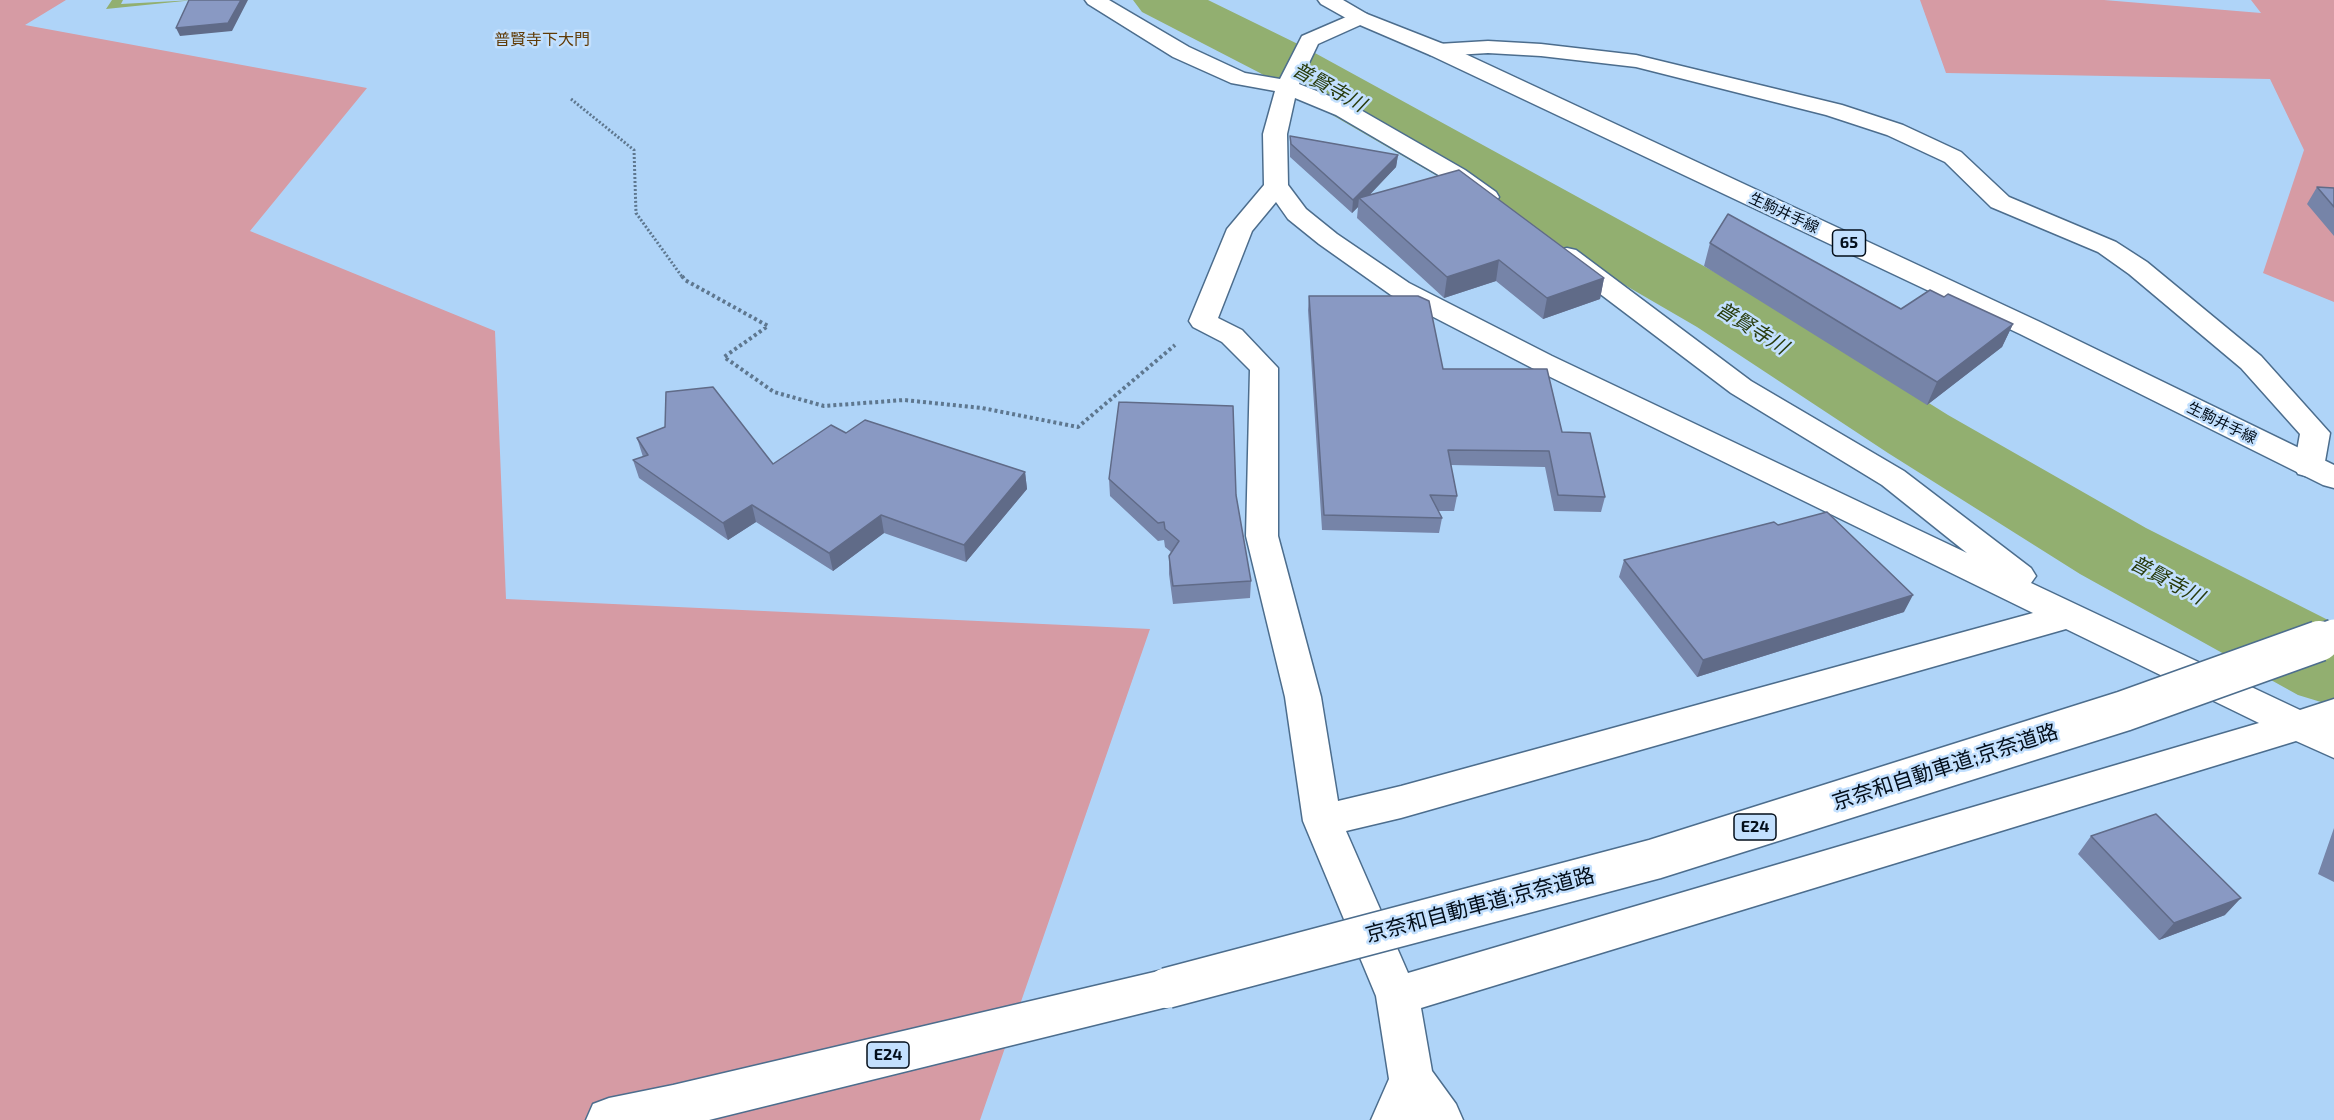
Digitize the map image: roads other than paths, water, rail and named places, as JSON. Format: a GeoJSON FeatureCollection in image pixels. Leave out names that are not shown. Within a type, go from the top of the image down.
{"type":"FeatureCollection","features":[{"type":"Feature","properties":{"kind":"main road"},"geometry":{"type":"LineString","coordinates":[[1095,0],[1180,52],[1239,78],[1287,87],[1344,110],[1456,174],[1504,210]]}},
{"type":"Feature","properties":{"kind":"main road","name":"生駒井手線"},"geometry":{"type":"LineString","coordinates":[[1328,0],[1360,18],[1438,50],[2030,328],[2334,478]]}},
{"type":"Feature","properties":{"kind":"main road"},"geometry":{"type":"LineString","coordinates":[[1360,18],[1309,40],[1287,87],[1275,134],[1276,186],[1297,213],[1328,239],[1400,290],[1542,362],[2071,615],[2316,719],[2334,743]]}},
{"type":"Feature","properties":{"kind":"main road"},"geometry":{"type":"LineString","coordinates":[[1438,50],[1488,47],[1541,50],[1636,61],[1834,110],[1894,130],[1953,157],[2000,202],[2107,247],[2138,268],[2251,362],[2315,433],[2309,466]]}},
{"type":"Feature","properties":{"kind":"main road"},"geometry":{"type":"LineString","coordinates":[[1276,186],[1240,230],[1203,321],[1232,336],[1264,368],[1262,536],[1303,697],[1322,821],[1397,996],[1411,1079],[1440,1120]]}},
{"type":"Feature","properties":{"kind":"main road"},"geometry":{"type":"LineString","coordinates":[[1551,245],[1741,387],[1893,478],[2071,615]]}},
{"type":"Feature","properties":{"kind":"main road"},"geometry":{"type":"LineString","coordinates":[[1322,821],[1401,802],[2071,615]]}},
{"type":"Feature","properties":{"kind":"main road","name":"京奈和自動車道;京奈道路"},"geometry":{"type":"LineString","coordinates":[[609,1120],[673,1107],[1167,988],[1655,859],[2124,711],[2334,635]]}},
{"type":"Feature","properties":{"kind":"main road"},"geometry":{"type":"LineString","coordinates":[[1397,996],[2316,719]]}},
{"type":"Feature","properties":{"kind":"main road"},"geometry":{"type":"LineString","coordinates":[[1394,1120],[1411,1079]]}},
{"type":"Feature","properties":{"kind":"waterway","name":"普賢寺川"},"geometry":{"type":"LineString","coordinates":[[1162,0],[1282,60],[1725,310],[1918,434],[2113,551],[2334,668]]}},
{"type":"Feature","properties":{"kind":"district","name":"普賢寺下大門"},"geometry":{"type":"Point","coordinates":[542,40]}}]}
